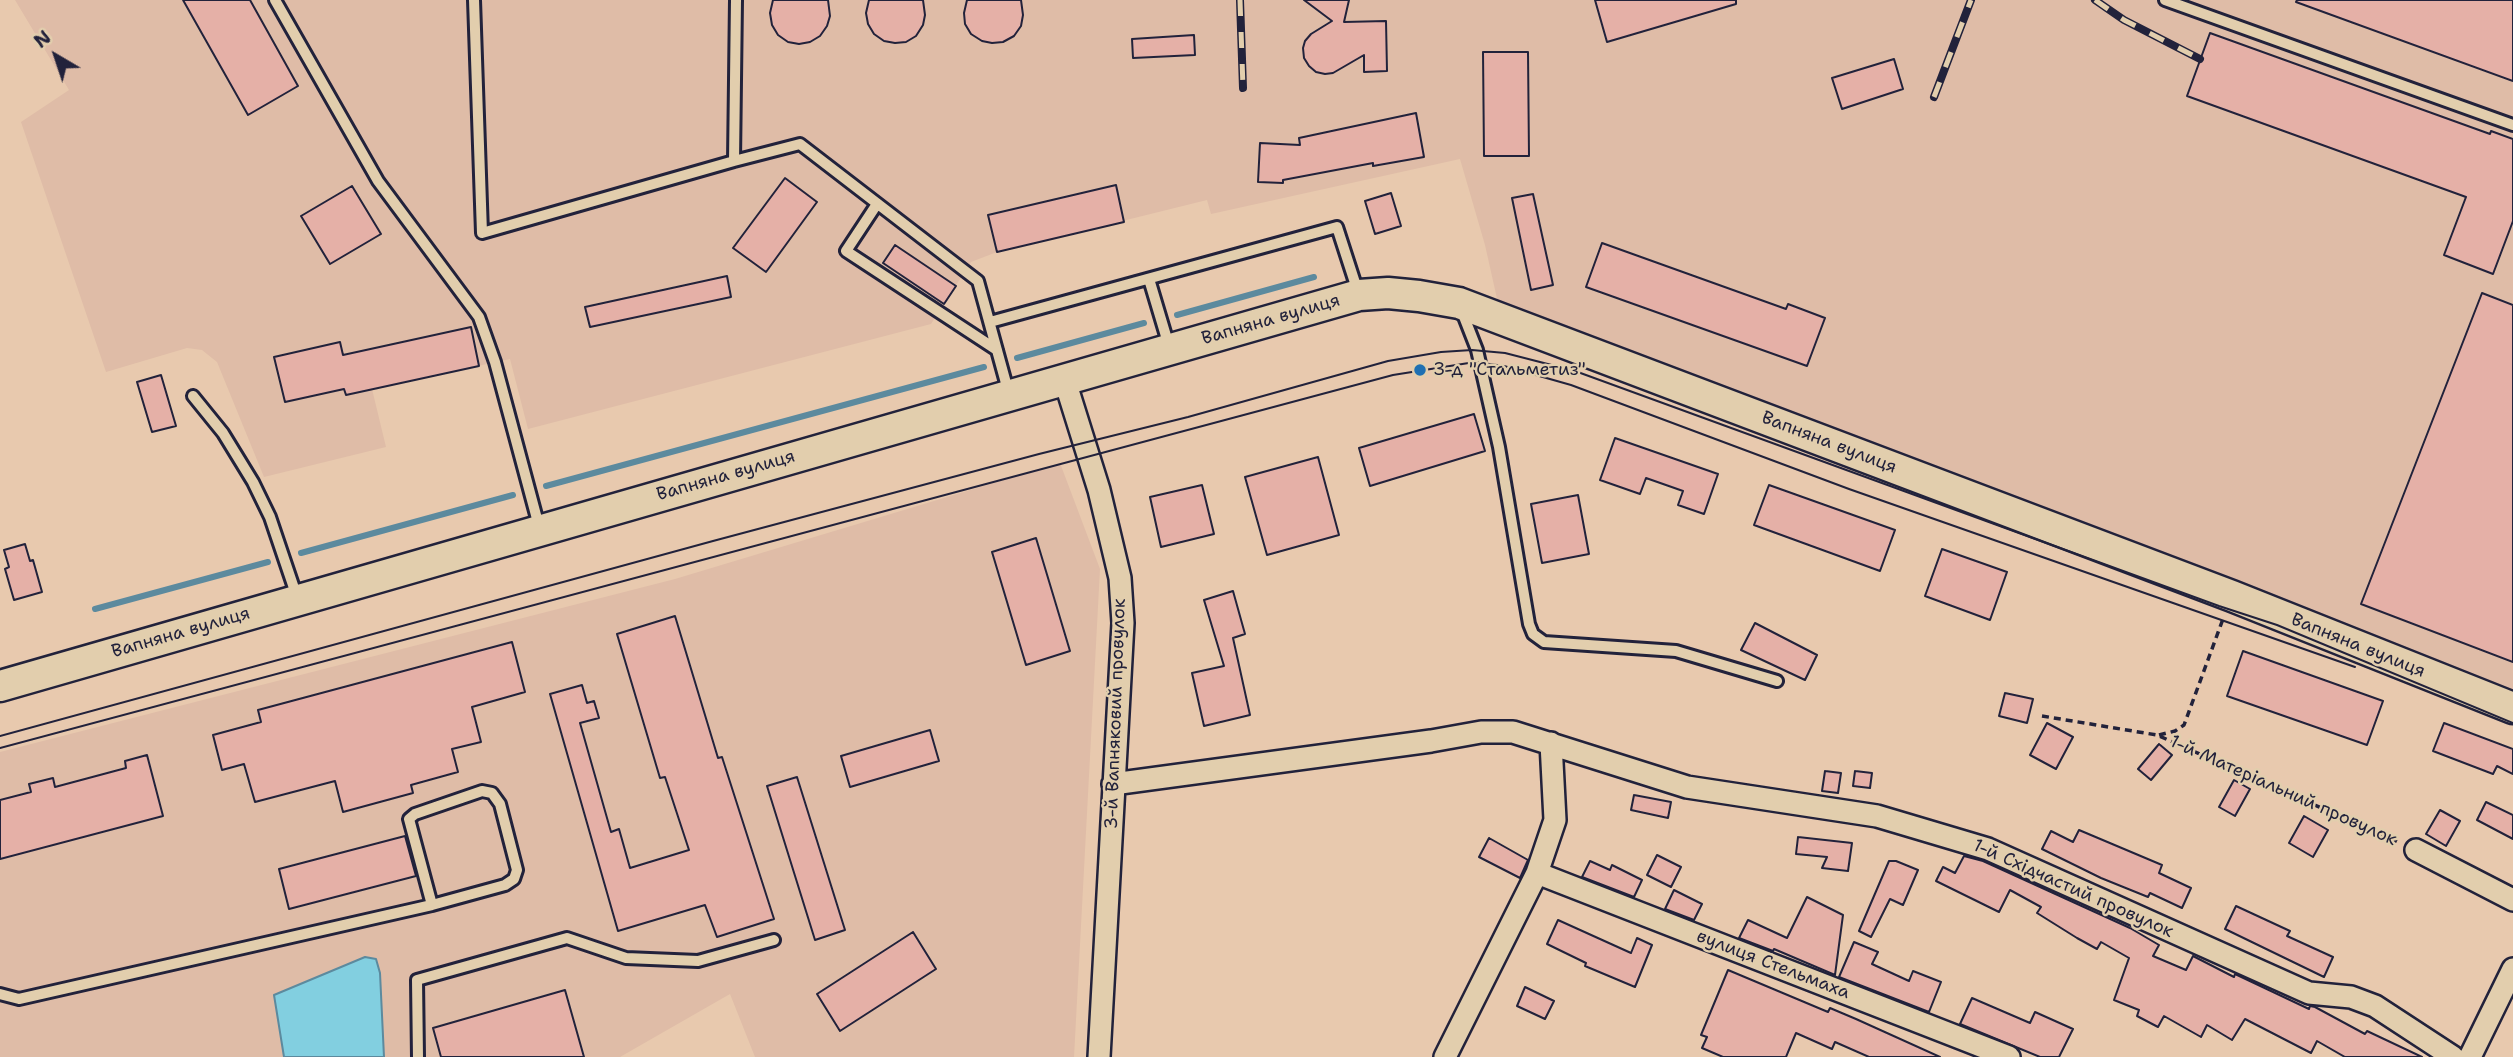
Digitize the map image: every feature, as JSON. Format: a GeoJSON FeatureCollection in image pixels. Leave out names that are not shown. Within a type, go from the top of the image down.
{"type":"FeatureCollection","features":[{"type":"Feature","properties":{"kind":"street","name":"Вапняна вулиця"},"geometry":{"type":"LineString","coordinates":[[0,685],[1064,378],[1359,295],[1388,293],[1459,303],[2232,596],[2513,708]]}},
{"type":"Feature","properties":{"kind":"street","name":"3-й Вапняковий провулок"},"geometry":{"type":"LineString","coordinates":[[1064,378],[1099,490],[1120,578],[1123,623],[1099,1057]]}},
{"type":"Feature","properties":{"kind":"street","name":"1-й Східчастий провулок"},"geometry":{"type":"LineString","coordinates":[[1113,784],[1481,732],[1513,732],[1688,787],[1877,816],[1988,849],[2309,993],[2351,997],[2375,1006],[2453,1057]]}},
{"type":"Feature","properties":{"kind":"street"},"geometry":{"type":"LineString","coordinates":[[1445,1057],[1537,873],[1555,820],[1551,743]]}},
{"type":"Feature","properties":{"kind":"street","name":"1-й Матеріальний провулок"},"geometry":{"type":"LineString","coordinates":[[2416,850],[2513,900]]}},
{"type":"Feature","properties":{"kind":"street","name":"вулиця Стельмаха"},"geometry":{"type":"LineString","coordinates":[[1537,873],[2009,1057]]}},
{"type":"Feature","properties":{"kind":"street"},"geometry":{"type":"LineString","coordinates":[[2470,1057],[2513,969]]}},
{"type":"Feature","properties":{"kind":"lane"},"geometry":{"type":"LineString","coordinates":[[275,0],[378,181],[479,317],[495,362],[540,530]]}},
{"type":"Feature","properties":{"kind":"lane"},"geometry":{"type":"LineString","coordinates":[[474,0],[482,233],[800,144],[978,281],[1009,394]]}},
{"type":"Feature","properties":{"kind":"lane"},"geometry":{"type":"LineString","coordinates":[[734,161],[736,0]]}},
{"type":"Feature","properties":{"kind":"lane"},"geometry":{"type":"LineString","coordinates":[[2165,0],[2513,125]]}},
{"type":"Feature","properties":{"kind":"lane"},"geometry":{"type":"LineString","coordinates":[[877,204],[846,251],[997,350]]}},
{"type":"Feature","properties":{"kind":"lane"},"geometry":{"type":"LineString","coordinates":[[990,322],[1337,227],[1359,295]]}},
{"type":"Feature","properties":{"kind":"lane"},"geometry":{"type":"LineString","coordinates":[[1149,279],[1170,349]]}},
{"type":"Feature","properties":{"kind":"lane"},"geometry":{"type":"LineString","coordinates":[[1459,303],[1477,350],[1483,375],[1533,634],[1544,642],[1676,651],[1777,681]]}},
{"type":"Feature","properties":{"kind":"lane"},"geometry":{"type":"LineString","coordinates":[[192,397],[223,433],[253,482],[270,517],[298,599]]}},
{"type":"Feature","properties":{"kind":"lane"},"geometry":{"type":"LineString","coordinates":[[0,994],[19,999],[432,905],[505,885],[514,878],[517,870],[500,804],[492,793],[482,791],[415,814],[409,819],[432,905]]}},
{"type":"Feature","properties":{"kind":"lane"},"geometry":{"type":"LineString","coordinates":[[418,1057],[416,980],[567,939],[626,958],[698,961],[774,940]]}},
{"type":"Feature","properties":{"kind":"path"},"geometry":{"type":"LineString","coordinates":[[2157,735],[2175,731],[2184,725],[2232,596]]}},
{"type":"Feature","properties":{"kind":"path","name":"1-й Матеріальний провулок"},"geometry":{"type":"LineString","coordinates":[[2042,716],[2157,735],[2416,850]]}},
{"type":"Feature","properties":{"kind":"shaded area"},"geometry":{"type":"Polygon","coordinates":[[[15,0],[2513,0],[2513,692],[1498,303],[1485,245],[1460,159],[1211,214],[1207,200],[997,252],[971,262],[931,324],[528,429],[510,359],[372,389],[386,447],[264,477],[217,362],[202,350],[187,348],[106,372],[21,122],[69,90],[15,0]]]}},
{"type":"Feature","properties":{"kind":"shaded area"},"geometry":{"type":"Polygon","coordinates":[[[1060,463],[1100,569],[1074,1057],[755,1057],[730,994],[620,1057],[0,1057],[0,752],[675,579],[1060,463]]]}},
{"type":"Feature","properties":{"kind":"water"},"geometry":{"type":"Polygon","coordinates":[[[365,957],[376,959],[380,973],[384,1057],[284,1057],[274,995],[365,957]]]}},
{"type":"Feature","properties":{"kind":"building"},"geometry":{"type":"Polygon","coordinates":[[[183,0],[250,0],[298,86],[248,115],[183,0]]]}},
{"type":"Feature","properties":{"kind":"building"},"geometry":{"type":"Polygon","coordinates":[[[773,0],[828,0],[830,16],[827,26],[820,36],[810,42],[788,42],[778,35],[772,25],[770,13],[773,0]]]}},
{"type":"Feature","properties":{"kind":"building"},"geometry":{"type":"Polygon","coordinates":[[[869,0],[923,0],[923,25],[916,36],[906,42],[884,41],[874,34],[868,24],[866,13],[869,0]]]}},
{"type":"Feature","properties":{"kind":"building"},"geometry":{"type":"Polygon","coordinates":[[[967,0],[1021,0],[1021,26],[1014,36],[1003,42],[982,41],[971,34],[965,24],[967,0]]]}},
{"type":"Feature","properties":{"kind":"building"},"geometry":{"type":"Polygon","coordinates":[[[1304,0],[1349,0],[1344,22],[1386,21],[1387,71],[1364,72],[1364,55],[1333,73],[1316,72],[1304,58],[1305,41],[1332,21],[1304,0]]]}},
{"type":"Feature","properties":{"kind":"building"},"geometry":{"type":"Polygon","coordinates":[[[1595,0],[1736,0],[1736,4],[1607,42],[1595,0]]]}},
{"type":"Feature","properties":{"kind":"building"},"geometry":{"type":"Polygon","coordinates":[[[2513,0],[2513,81],[2296,2],[2513,0]]]}},
{"type":"Feature","properties":{"kind":"building"},"geometry":{"type":"Polygon","coordinates":[[[2210,33],[2490,134],[2491,131],[2513,139],[2513,221],[2493,274],[2444,255],[2466,197],[2187,96],[2210,33]]]}},
{"type":"Feature","properties":{"kind":"building"},"geometry":{"type":"Polygon","coordinates":[[[1194,35],[1195,55],[1133,58],[1132,39],[1194,35]]]}},
{"type":"Feature","properties":{"kind":"building"},"geometry":{"type":"Polygon","coordinates":[[[1483,52],[1528,52],[1529,156],[1484,156],[1483,52]]]}},
{"type":"Feature","properties":{"kind":"building"},"geometry":{"type":"Polygon","coordinates":[[[1894,59],[1903,89],[1842,109],[1832,78],[1894,59]]]}},
{"type":"Feature","properties":{"kind":"building"},"geometry":{"type":"Polygon","coordinates":[[[1416,113],[1424,157],[1373,166],[1373,163],[1283,180],[1283,183],[1258,182],[1260,143],[1300,145],[1299,138],[1416,113]]]}},
{"type":"Feature","properties":{"kind":"building"},"geometry":{"type":"Polygon","coordinates":[[[785,178],[817,202],[766,272],[733,248],[785,178]]]}},
{"type":"Feature","properties":{"kind":"building"},"geometry":{"type":"Polygon","coordinates":[[[1116,185],[1124,222],[997,252],[988,215],[1116,185]]]}},
{"type":"Feature","properties":{"kind":"building"},"geometry":{"type":"Polygon","coordinates":[[[352,186],[381,234],[330,264],[301,216],[352,186]]]}},
{"type":"Feature","properties":{"kind":"building"},"geometry":{"type":"Polygon","coordinates":[[[1391,193],[1401,226],[1375,234],[1365,201],[1391,193]]]}},
{"type":"Feature","properties":{"kind":"building"},"geometry":{"type":"Polygon","coordinates":[[[1533,194],[1553,285],[1531,290],[1512,198],[1533,194]]]}},
{"type":"Feature","properties":{"kind":"building"},"geometry":{"type":"Polygon","coordinates":[[[1602,243],[1786,309],[1788,304],[1825,318],[1807,366],[1586,287],[1602,243]]]}},
{"type":"Feature","properties":{"kind":"building"},"geometry":{"type":"Polygon","coordinates":[[[895,245],[956,286],[944,304],[883,263],[895,245]]]}},
{"type":"Feature","properties":{"kind":"building"},"geometry":{"type":"Polygon","coordinates":[[[727,276],[731,297],[590,327],[585,307],[727,276]]]}},
{"type":"Feature","properties":{"kind":"building"},"geometry":{"type":"Polygon","coordinates":[[[2482,293],[2513,305],[2513,662],[2361,604],[2482,293]]]}},
{"type":"Feature","properties":{"kind":"building"},"geometry":{"type":"Polygon","coordinates":[[[471,327],[479,366],[346,395],[344,389],[285,402],[274,357],[340,342],[343,355],[471,327]]]}},
{"type":"Feature","properties":{"kind":"building"},"geometry":{"type":"Polygon","coordinates":[[[161,375],[176,426],[152,432],[137,382],[161,375]]]}},
{"type":"Feature","properties":{"kind":"building"},"geometry":{"type":"Polygon","coordinates":[[[1474,414],[1485,451],[1370,486],[1359,448],[1474,414]]]}},
{"type":"Feature","properties":{"kind":"building"},"geometry":{"type":"Polygon","coordinates":[[[1615,438],[1718,474],[1704,514],[1678,505],[1683,491],[1646,478],[1640,494],[1600,480],[1615,438]]]}},
{"type":"Feature","properties":{"kind":"building"},"geometry":{"type":"Polygon","coordinates":[[[1318,457],[1339,535],[1267,555],[1245,477],[1318,457]]]}},
{"type":"Feature","properties":{"kind":"building"},"geometry":{"type":"Polygon","coordinates":[[[1202,485],[1214,534],[1161,547],[1150,497],[1202,485]]]}},
{"type":"Feature","properties":{"kind":"building"},"geometry":{"type":"Polygon","coordinates":[[[1769,485],[1895,530],[1880,571],[1754,525],[1769,485]]]}},
{"type":"Feature","properties":{"kind":"building"},"geometry":{"type":"Polygon","coordinates":[[[1578,495],[1589,554],[1542,563],[1531,504],[1578,495]]]}},
{"type":"Feature","properties":{"kind":"building"},"geometry":{"type":"Polygon","coordinates":[[[1036,538],[1070,651],[1026,665],[992,552],[1036,538]]]}},
{"type":"Feature","properties":{"kind":"building"},"geometry":{"type":"Polygon","coordinates":[[[25,544],[30,561],[33,560],[42,592],[14,600],[5,569],[9,567],[4,550],[25,544]]]}},
{"type":"Feature","properties":{"kind":"building"},"geometry":{"type":"Polygon","coordinates":[[[1942,549],[2007,572],[1990,620],[1925,596],[1942,549]]]}},
{"type":"Feature","properties":{"kind":"building"},"geometry":{"type":"Polygon","coordinates":[[[1233,591],[1245,634],[1233,638],[1250,715],[1204,726],[1192,673],[1224,666],[1204,600],[1233,591]]]}},
{"type":"Feature","properties":{"kind":"building"},"geometry":{"type":"Polygon","coordinates":[[[675,616],[718,758],[722,757],[774,919],[717,937],[705,905],[618,931],[550,694],[582,685],[587,703],[594,701],[599,718],[580,723],[611,832],[619,829],[630,868],[689,850],[665,777],[660,778],[617,634],[675,616]]]}},
{"type":"Feature","properties":{"kind":"building"},"geometry":{"type":"Polygon","coordinates":[[[1755,623],[1817,655],[1805,680],[1741,650],[1755,623]]]}},
{"type":"Feature","properties":{"kind":"building"},"geometry":{"type":"Polygon","coordinates":[[[512,642],[525,692],[472,707],[481,742],[452,749],[458,772],[411,785],[413,793],[343,812],[335,781],[255,802],[244,764],[222,770],[213,735],[261,722],[258,710],[512,642]]]}},
{"type":"Feature","properties":{"kind":"building"},"geometry":{"type":"Polygon","coordinates":[[[2243,651],[2383,701],[2367,745],[2227,696],[2243,651]]]}},
{"type":"Feature","properties":{"kind":"building"},"geometry":{"type":"Polygon","coordinates":[[[2005,693],[2033,699],[2027,723],[1999,716],[2005,693]]]}},
{"type":"Feature","properties":{"kind":"building"},"geometry":{"type":"Polygon","coordinates":[[[2047,723],[2073,737],[2056,769],[2030,755],[2047,723]]]}},
{"type":"Feature","properties":{"kind":"building"},"geometry":{"type":"Polygon","coordinates":[[[2444,723],[2513,749],[2513,774],[2497,766],[2493,774],[2433,751],[2444,723]]]}},
{"type":"Feature","properties":{"kind":"building"},"geometry":{"type":"Polygon","coordinates":[[[930,730],[939,761],[850,787],[841,756],[930,730]]]}},
{"type":"Feature","properties":{"kind":"building"},"geometry":{"type":"Polygon","coordinates":[[[2159,744],[2172,755],[2151,780],[2138,769],[2159,744]]]}},
{"type":"Feature","properties":{"kind":"building"},"geometry":{"type":"Polygon","coordinates":[[[147,755],[163,816],[0,859],[0,800],[31,792],[29,784],[53,778],[55,787],[126,768],[125,761],[147,755]]]}},
{"type":"Feature","properties":{"kind":"building"},"geometry":{"type":"Polygon","coordinates":[[[1825,771],[1841,773],[1838,793],[1822,791],[1825,771]]]}},
{"type":"Feature","properties":{"kind":"building"},"geometry":{"type":"Polygon","coordinates":[[[1855,771],[1872,773],[1870,788],[1853,786],[1855,771]]]}},
{"type":"Feature","properties":{"kind":"building"},"geometry":{"type":"Polygon","coordinates":[[[797,777],[845,930],[815,940],[767,786],[797,777]]]}},
{"type":"Feature","properties":{"kind":"building"},"geometry":{"type":"Polygon","coordinates":[[[2234,780],[2250,789],[2235,816],[2219,807],[2234,780]]]}},
{"type":"Feature","properties":{"kind":"building"},"geometry":{"type":"Polygon","coordinates":[[[1634,795],[1671,802],[1668,818],[1631,810],[1634,795]]]}},
{"type":"Feature","properties":{"kind":"building"},"geometry":{"type":"Polygon","coordinates":[[[2486,802],[2513,815],[2513,839],[2477,820],[2486,802]]]}},
{"type":"Feature","properties":{"kind":"building"},"geometry":{"type":"Polygon","coordinates":[[[2440,810],[2460,821],[2446,846],[2426,834],[2440,810]]]}},
{"type":"Feature","properties":{"kind":"building"},"geometry":{"type":"Polygon","coordinates":[[[2304,816],[2328,830],[2313,857],[2289,843],[2304,816]]]}},
{"type":"Feature","properties":{"kind":"building"},"geometry":{"type":"Polygon","coordinates":[[[2079,830],[2162,865],[2159,873],[2191,888],[2182,908],[2150,893],[2148,897],[2101,878],[2042,849],[2051,831],[2073,842],[2079,830]]]}},
{"type":"Feature","properties":{"kind":"building"},"geometry":{"type":"Polygon","coordinates":[[[405,836],[416,876],[289,909],[279,869],[405,836]]]}},
{"type":"Feature","properties":{"kind":"building"},"geometry":{"type":"Polygon","coordinates":[[[1798,837],[1852,843],[1848,871],[1822,868],[1827,857],[1796,854],[1798,837]]]}},
{"type":"Feature","properties":{"kind":"building"},"geometry":{"type":"Polygon","coordinates":[[[1489,838],[1528,860],[1520,878],[1479,857],[1489,838]]]}},
{"type":"Feature","properties":{"kind":"building"},"geometry":{"type":"Polygon","coordinates":[[[1657,855],[1681,867],[1671,887],[1647,875],[1657,855]]]}},
{"type":"Feature","properties":{"kind":"building"},"geometry":{"type":"Polygon","coordinates":[[[1964,856],[1983,861],[2130,928],[2159,945],[2153,956],[2186,970],[2193,956],[2234,977],[2235,974],[2309,1009],[2310,1006],[2315,1007],[2365,1034],[2367,1031],[2422,1057],[2345,1057],[2317,1041],[2311,1053],[2245,1019],[2232,1040],[2207,1025],[2201,1037],[2164,1016],[2158,1027],[2137,1016],[2139,1010],[2114,1000],[2129,958],[2101,942],[2097,949],[2077,938],[2037,913],[2041,907],[2010,890],[1999,912],[1936,881],[1943,867],[1955,873],[1964,856]]]}},
{"type":"Feature","properties":{"kind":"building"},"geometry":{"type":"Polygon","coordinates":[[[1590,861],[1610,870],[1612,865],[1642,880],[1634,897],[1582,877],[1590,861]]]}},
{"type":"Feature","properties":{"kind":"building"},"geometry":{"type":"Polygon","coordinates":[[[1889,861],[1918,870],[1903,905],[1890,899],[1871,937],[1859,931],[1889,861]]]}},
{"type":"Feature","properties":{"kind":"building"},"geometry":{"type":"Polygon","coordinates":[[[1674,890],[1702,904],[1694,920],[1665,909],[1674,890]]]}},
{"type":"Feature","properties":{"kind":"building"},"geometry":{"type":"Polygon","coordinates":[[[1807,897],[1843,915],[1835,975],[1774,949],[1773,951],[1739,938],[1748,920],[1787,938],[1807,897]]]}},
{"type":"Feature","properties":{"kind":"building"},"geometry":{"type":"Polygon","coordinates":[[[2236,906],[2290,931],[2287,936],[2333,957],[2324,977],[2225,929],[2236,906]]]}},
{"type":"Feature","properties":{"kind":"building"},"geometry":{"type":"Polygon","coordinates":[[[1558,920],[1631,953],[1637,938],[1652,945],[1635,987],[1585,966],[1586,963],[1547,944],[1558,920]]]}},
{"type":"Feature","properties":{"kind":"building"},"geometry":{"type":"Polygon","coordinates":[[[913,932],[936,969],[840,1031],[817,994],[913,932]]]}},
{"type":"Feature","properties":{"kind":"building"},"geometry":{"type":"Polygon","coordinates":[[[1854,942],[1878,952],[1872,964],[1909,981],[1913,971],[1941,982],[1929,1012],[1839,977],[1854,942]]]}},
{"type":"Feature","properties":{"kind":"building"},"geometry":{"type":"Polygon","coordinates":[[[1728,970],[1828,1012],[1830,1008],[1940,1057],[1869,1057],[1835,1042],[1832,1049],[1796,1033],[1786,1057],[1723,1057],[1702,1048],[1707,1037],[1701,1035],[1728,970]]]}},
{"type":"Feature","properties":{"kind":"building"},"geometry":{"type":"Polygon","coordinates":[[[1525,987],[1554,1001],[1545,1019],[1517,1006],[1525,987]]]}},
{"type":"Feature","properties":{"kind":"building"},"geometry":{"type":"Polygon","coordinates":[[[565,990],[584,1057],[441,1057],[433,1028],[565,990]]]}},
{"type":"Feature","properties":{"kind":"building"},"geometry":{"type":"Polygon","coordinates":[[[1972,998],[2030,1023],[2035,1012],[2073,1029],[2059,1057],[2040,1057],[1960,1024],[1972,998]]]}},
{"type":"Feature","properties":{"kind":"waterway"},"geometry":{"type":"LineString","coordinates":[[1177,315],[1314,277]]}},
{"type":"Feature","properties":{"kind":"waterway"},"geometry":{"type":"LineString","coordinates":[[1017,358],[1144,323]]}},
{"type":"Feature","properties":{"kind":"waterway"},"geometry":{"type":"LineString","coordinates":[[546,486],[984,367]]}},
{"type":"Feature","properties":{"kind":"waterway"},"geometry":{"type":"LineString","coordinates":[[301,553],[513,495]]}},
{"type":"Feature","properties":{"kind":"waterway"},"geometry":{"type":"LineString","coordinates":[[95,609],[268,562]]}},
{"type":"Feature","properties":{"kind":"tram line"},"geometry":{"type":"LineString","coordinates":[[0,736],[713,541],[1188,417],[1388,361],[1472,350],[1505,353],[1575,371],[2277,625],[2513,723]]}},
{"type":"Feature","properties":{"kind":"tram line"},"geometry":{"type":"LineString","coordinates":[[0,748],[1393,375],[1475,362],[1504,366],[1571,385],[1849,489],[2355,667]]}},
{"type":"Feature","properties":{"kind":"railway"},"geometry":{"type":"LineString","coordinates":[[1240,0],[1243,88]]}},
{"type":"Feature","properties":{"kind":"railway"},"geometry":{"type":"LineString","coordinates":[[1934,97],[1971,0]]}},
{"type":"Feature","properties":{"kind":"railway"},"geometry":{"type":"LineString","coordinates":[[2095,0],[2124,20],[2200,59]]}},
{"type":"Feature","properties":{"kind":"place","name":"З-д \"Стальметиз\""},"geometry":{"type":"Point","coordinates":[1420,370]}}]}
